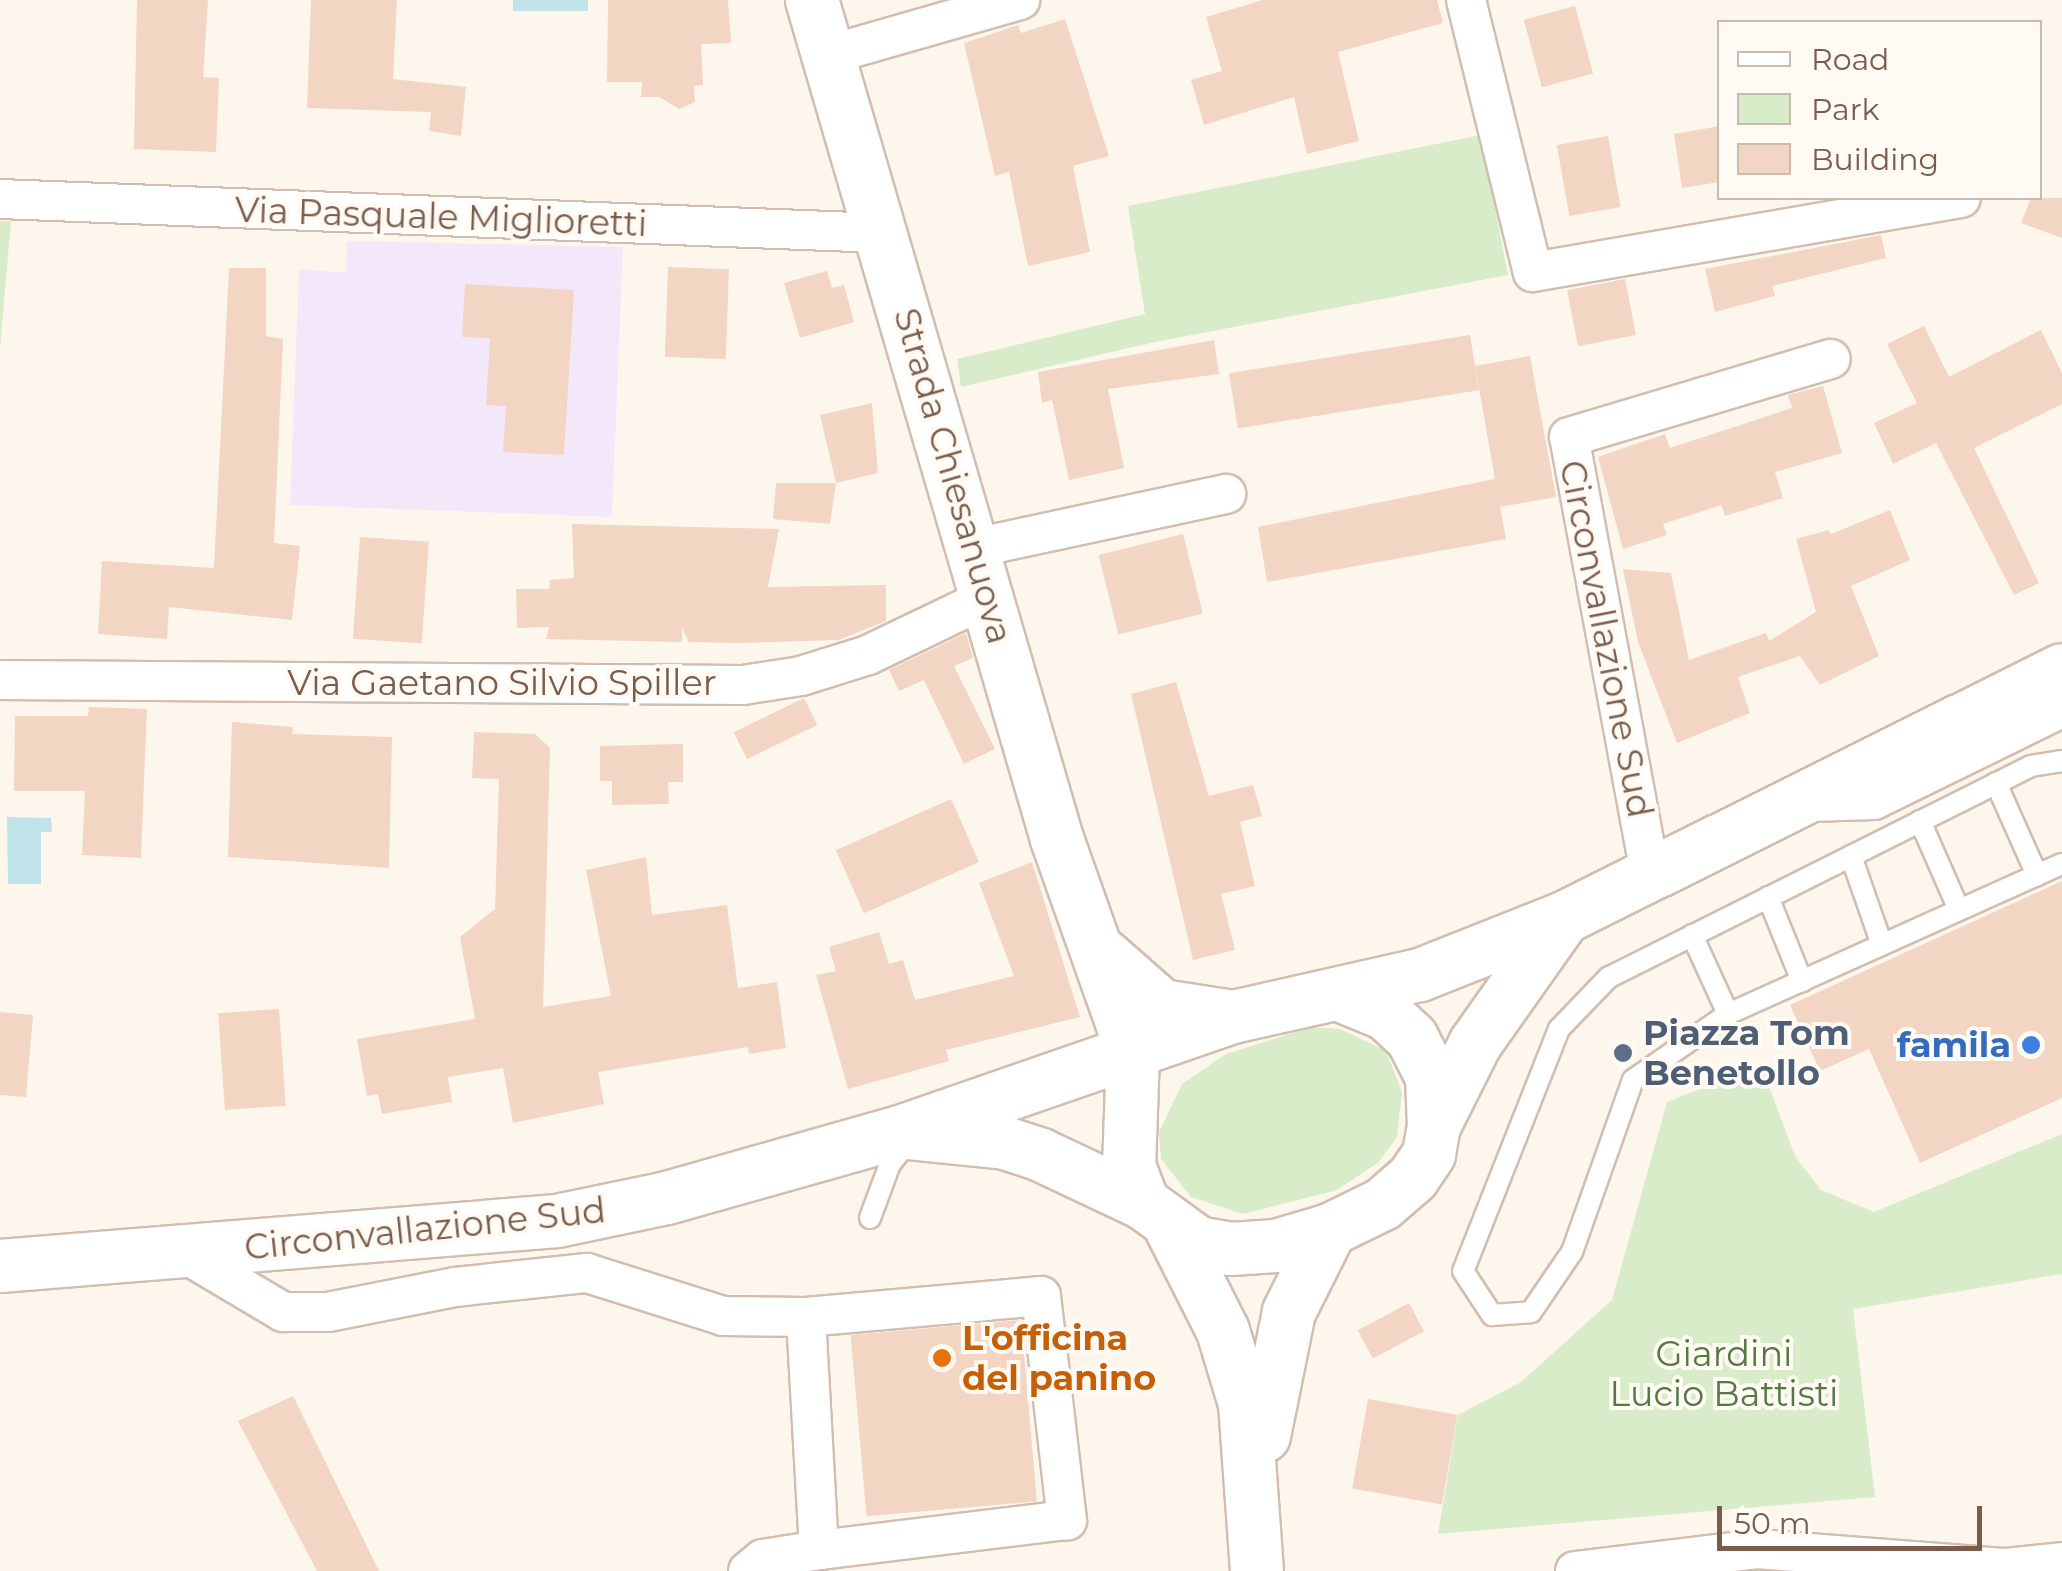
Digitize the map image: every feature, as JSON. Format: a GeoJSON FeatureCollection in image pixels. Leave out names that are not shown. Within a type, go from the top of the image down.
{"type":"FeatureCollection","features":[{"type":"Feature","properties":{"kind":"main road","name":"Strada Chiesanuova"},"geometry":{"type":"LineString","coordinates":[[812,0],[1074,894],[1100,950]]}},
{"type":"Feature","properties":{"kind":"main road","name":"Circonvallazione Sud"},"geometry":{"type":"LineString","coordinates":[[1100,950],[1162,1006],[1233,1017],[1312,995],[1345,996],[1420,975],[1564,918],[2062,670]]}},
{"type":"Feature","properties":{"kind":"main road","name":"Circonvallazione Sud"},"geometry":{"type":"LineString","coordinates":[[1434,1128],[1475,1044],[1564,918]]}},
{"type":"Feature","properties":{"kind":"main road"},"geometry":{"type":"LineString","coordinates":[[1100,950],[1133,1054],[1129,1166],[1234,1365],[1256,1500],[1257,1571]]}},
{"type":"Feature","properties":{"kind":"main road","name":"Circonvallazione Sud"},"geometry":{"type":"LineString","coordinates":[[908,1133],[1005,1143],[1231,1249],[1276,1246],[1330,1230],[1384,1204],[1413,1178],[1429,1154],[1434,1128],[1432,1076],[1412,1038],[1386,1014],[1345,996]]}},
{"type":"Feature","properties":{"kind":"main road"},"geometry":{"type":"LineString","coordinates":[[1133,1054],[1233,1017]]}},
{"type":"Feature","properties":{"kind":"main road","name":"Circonvallazione Sud"},"geometry":{"type":"LineString","coordinates":[[0,1266],[186,1256],[557,1221],[668,1198],[908,1133],[1133,1054]]}},
{"type":"Feature","properties":{"kind":"main road"},"geometry":{"type":"LineString","coordinates":[[1256,1500],[1276,1354],[1289,1312],[1330,1230]]}},
{"type":"Feature","properties":{"kind":"street"},"geometry":{"type":"LineString","coordinates":[[828,55],[1020,0]]}},
{"type":"Feature","properties":{"kind":"street"},"geometry":{"type":"LineString","coordinates":[[1466,0],[1533,272],[1949,200]]}},
{"type":"Feature","properties":{"kind":"street","name":"Via Pasquale Miglioretti"},"geometry":{"type":"LineString","coordinates":[[0,200],[882,233]]}},
{"type":"Feature","properties":{"kind":"street","name":"Circonvallazione Sud"},"geometry":{"type":"LineString","coordinates":[[1650,873],[1569,437],[1831,359]]}},
{"type":"Feature","properties":{"kind":"street"},"geometry":{"type":"LineString","coordinates":[[974,548],[1226,494]]}},
{"type":"Feature","properties":{"kind":"street","name":"Via Gaetano Silvio Spiller"},"geometry":{"type":"LineString","coordinates":[[0,680],[744,685],[868,655],[988,598]]}},
{"type":"Feature","properties":{"kind":"street"},"geometry":{"type":"LineString","coordinates":[[1802,802],[1874,800],[2062,708]]}},
{"type":"Feature","properties":{"kind":"street"},"geometry":{"type":"LineString","coordinates":[[186,1256],[282,1312],[328,1312],[455,1287],[587,1273],[697,1312],[788,1316],[1041,1296],[1067,1520],[763,1559],[748,1571]]}},
{"type":"Feature","properties":{"kind":"street"},"geometry":{"type":"LineString","coordinates":[[788,1316],[820,1550]]}},
{"type":"Feature","properties":{"kind":"street"},"geometry":{"type":"LineString","coordinates":[[1575,1571],[1757,1549],[2006,1568],[2062,1562]]}},
{"type":"Feature","properties":{"kind":"lane"},"geometry":{"type":"LineString","coordinates":[[2062,761],[2031,766],[1608,977],[1559,1028],[1463,1271],[1492,1315],[1531,1312],[1572,1252],[1634,1080],[1728,1014],[2062,864]]}},
{"type":"Feature","properties":{"kind":"lane"},"geometry":{"type":"LineString","coordinates":[[1996,783],[2037,875]]}},
{"type":"Feature","properties":{"kind":"lane"},"geometry":{"type":"LineString","coordinates":[[1920,821],[1958,910]]}},
{"type":"Feature","properties":{"kind":"lane"},"geometry":{"type":"LineString","coordinates":[[1851,856],[1882,945]]}},
{"type":"Feature","properties":{"kind":"lane"},"geometry":{"type":"LineString","coordinates":[[1768,897],[1802,981]]}},
{"type":"Feature","properties":{"kind":"lane"},"geometry":{"type":"LineString","coordinates":[[1692,935],[1728,1014]]}},
{"type":"Feature","properties":{"kind":"lane"},"geometry":{"type":"LineString","coordinates":[[870,1218],[890,1164],[908,1133]]}},
{"type":"Feature","properties":{"kind":"shaded area"},"geometry":{"type":"Polygon","coordinates":[[[347,241],[623,247],[612,517],[290,505],[299,269],[346,273],[347,241]]]}},
{"type":"Feature","properties":{"kind":"green space"},"geometry":{"type":"Polygon","coordinates":[[[1481,135],[1508,275],[1150,343],[961,387],[957,359],[1145,314],[1128,206],[1481,135]]]}},
{"type":"Feature","properties":{"kind":"green space"},"geometry":{"type":"Polygon","coordinates":[[[0,221],[11,221],[0,349],[0,221]]]}},
{"type":"Feature","properties":{"kind":"green space"},"geometry":{"type":"Polygon","coordinates":[[[1311,1027],[1340,1029],[1386,1051],[1402,1092],[1397,1137],[1379,1162],[1337,1190],[1243,1214],[1191,1197],[1161,1159],[1159,1132],[1182,1084],[1226,1054],[1311,1027]]]}},
{"type":"Feature","properties":{"kind":"green space","name":"Giardini Lucio Battisti"},"geometry":{"type":"Polygon","coordinates":[[[1761,1065],[1795,1156],[1821,1190],[1874,1212],[2062,1134],[2062,1274],[1853,1309],[1875,1497],[1438,1534],[1458,1415],[1521,1382],[1612,1300],[1667,1102],[1761,1065]]]}},
{"type":"Feature","properties":{"kind":"water"},"geometry":{"type":"Polygon","coordinates":[[[513,0],[588,0],[588,11],[513,11],[513,0]]]}},
{"type":"Feature","properties":{"kind":"water"},"geometry":{"type":"Polygon","coordinates":[[[7,817],[51,818],[52,832],[41,832],[41,884],[8,884],[7,817]]]}},
{"type":"Feature","properties":{"kind":"building"},"geometry":{"type":"Polygon","coordinates":[[[137,0],[208,0],[203,77],[219,78],[216,152],[134,149],[137,0]]]}},
{"type":"Feature","properties":{"kind":"building"},"geometry":{"type":"Polygon","coordinates":[[[311,0],[397,0],[393,79],[466,87],[461,136],[429,131],[431,112],[307,108],[311,0]]]}},
{"type":"Feature","properties":{"kind":"building"},"geometry":{"type":"Polygon","coordinates":[[[608,0],[728,0],[731,43],[701,44],[703,85],[694,86],[695,102],[679,109],[659,97],[641,97],[642,82],[607,82],[608,0]]]}},
{"type":"Feature","properties":{"kind":"building"},"geometry":{"type":"Polygon","coordinates":[[[1263,0],[1437,0],[1443,23],[1338,52],[1359,141],[1307,154],[1294,97],[1204,125],[1191,80],[1222,71],[1206,17],[1263,0]]]}},
{"type":"Feature","properties":{"kind":"building"},"geometry":{"type":"Polygon","coordinates":[[[1575,6],[1593,74],[1542,87],[1524,20],[1575,6]]]}},
{"type":"Feature","properties":{"kind":"building"},"geometry":{"type":"Polygon","coordinates":[[[1065,19],[1109,156],[1073,166],[1090,252],[1028,266],[1009,172],[995,176],[964,43],[1018,25],[1021,33],[1065,19]]]}},
{"type":"Feature","properties":{"kind":"building"},"geometry":{"type":"Polygon","coordinates":[[[1717,127],[1717,182],[1682,188],[1674,134],[1717,127]]]}},
{"type":"Feature","properties":{"kind":"building"},"geometry":{"type":"Polygon","coordinates":[[[1608,136],[1621,207],[1569,216],[1557,145],[1608,136]]]}},
{"type":"Feature","properties":{"kind":"building"},"geometry":{"type":"Polygon","coordinates":[[[2062,198],[2062,238],[2021,223],[2030,200],[2062,198]]]}},
{"type":"Feature","properties":{"kind":"building"},"geometry":{"type":"Polygon","coordinates":[[[1881,235],[1886,258],[1772,286],[1775,296],[1715,312],[1705,269],[1881,235]]]}},
{"type":"Feature","properties":{"kind":"building"},"geometry":{"type":"Polygon","coordinates":[[[668,267],[729,269],[726,359],[665,357],[668,267]]]}},
{"type":"Feature","properties":{"kind":"building"},"geometry":{"type":"Polygon","coordinates":[[[229,268],[266,268],[266,336],[283,339],[274,543],[300,546],[292,620],[169,607],[167,639],[98,634],[102,561],[214,568],[229,268]]]}},
{"type":"Feature","properties":{"kind":"building"},"geometry":{"type":"Polygon","coordinates":[[[827,271],[832,288],[844,285],[854,322],[800,338],[784,283],[827,271]]]}},
{"type":"Feature","properties":{"kind":"building"},"geometry":{"type":"Polygon","coordinates":[[[1625,279],[1636,335],[1578,346],[1567,290],[1625,279]]]}},
{"type":"Feature","properties":{"kind":"building"},"geometry":{"type":"Polygon","coordinates":[[[465,284],[574,290],[564,455],[503,452],[506,406],[486,405],[490,338],[462,337],[465,284]]]}},
{"type":"Feature","properties":{"kind":"building"},"geometry":{"type":"Polygon","coordinates":[[[1924,326],[1949,377],[2041,330],[2062,373],[2062,404],[1974,448],[2039,583],[2014,595],[1936,443],[1893,464],[1874,423],[1917,403],[1887,344],[1924,326]]]}},
{"type":"Feature","properties":{"kind":"building"},"geometry":{"type":"Polygon","coordinates":[[[1470,335],[1479,390],[1238,428],[1229,373],[1470,335]]]}},
{"type":"Feature","properties":{"kind":"building"},"geometry":{"type":"Polygon","coordinates":[[[1214,340],[1219,374],[1108,389],[1124,468],[1069,480],[1052,400],[1042,403],[1038,372],[1214,340]]]}},
{"type":"Feature","properties":{"kind":"building"},"geometry":{"type":"Polygon","coordinates":[[[1530,356],[1556,497],[1500,507],[1506,539],[1267,582],[1258,527],[1495,479],[1475,366],[1530,356]]]}},
{"type":"Feature","properties":{"kind":"building"},"geometry":{"type":"Polygon","coordinates":[[[1823,386],[1842,453],[1775,472],[1783,498],[1725,516],[1721,505],[1663,524],[1667,535],[1623,549],[1598,457],[1665,434],[1670,448],[1792,408],[1788,395],[1823,386]]]}},
{"type":"Feature","properties":{"kind":"building"},"geometry":{"type":"Polygon","coordinates":[[[872,403],[878,473],[836,483],[820,415],[872,403]]]}},
{"type":"Feature","properties":{"kind":"building"},"geometry":{"type":"Polygon","coordinates":[[[776,483],[836,483],[830,524],[773,519],[776,483]]]}},
{"type":"Feature","properties":{"kind":"building"},"geometry":{"type":"Polygon","coordinates":[[[1890,510],[1910,560],[1851,586],[1879,656],[1820,685],[1800,656],[1738,677],[1750,713],[1677,743],[1638,642],[1623,569],[1671,573],[1689,660],[1766,633],[1769,641],[1816,612],[1796,539],[1829,530],[1831,534],[1890,510]]]}},
{"type":"Feature","properties":{"kind":"building"},"geometry":{"type":"Polygon","coordinates":[[[572,524],[779,529],[768,587],[886,585],[886,621],[839,640],[738,643],[689,642],[682,628],[682,642],[546,639],[549,627],[517,628],[516,589],[549,589],[550,580],[574,578],[572,524]]]}},
{"type":"Feature","properties":{"kind":"building"},"geometry":{"type":"Polygon","coordinates":[[[1183,534],[1203,614],[1118,635],[1099,555],[1183,534]]]}},
{"type":"Feature","properties":{"kind":"building"},"geometry":{"type":"Polygon","coordinates":[[[360,537],[429,542],[422,644],[353,639],[360,537]]]}},
{"type":"Feature","properties":{"kind":"building"},"geometry":{"type":"Polygon","coordinates":[[[966,633],[973,658],[954,666],[995,749],[964,764],[924,680],[899,691],[889,670],[966,633]]]}},
{"type":"Feature","properties":{"kind":"building"},"geometry":{"type":"Polygon","coordinates":[[[1176,682],[1209,796],[1253,785],[1262,816],[1240,822],[1255,886],[1221,894],[1235,950],[1193,960],[1131,694],[1176,682]]]}},
{"type":"Feature","properties":{"kind":"building"},"geometry":{"type":"Polygon","coordinates":[[[804,698],[817,725],[747,759],[734,732],[804,698]]]}},
{"type":"Feature","properties":{"kind":"building"},"geometry":{"type":"Polygon","coordinates":[[[89,707],[147,709],[141,858],[82,855],[85,791],[14,791],[15,716],[88,716],[89,707]]]}},
{"type":"Feature","properties":{"kind":"building"},"geometry":{"type":"Polygon","coordinates":[[[232,722],[293,727],[292,734],[392,737],[389,868],[228,857],[232,722]]]}},
{"type":"Feature","properties":{"kind":"building"},"geometry":{"type":"Polygon","coordinates":[[[474,732],[535,734],[550,748],[543,1007],[611,996],[586,870],[646,857],[652,915],[727,905],[738,988],[777,982],[786,1048],[749,1054],[748,1047],[598,1072],[604,1104],[513,1123],[503,1068],[448,1077],[452,1102],[382,1114],[378,1094],[367,1096],[357,1039],[475,1019],[460,937],[495,909],[499,779],[472,778],[474,732]]]}},
{"type":"Feature","properties":{"kind":"building"},"geometry":{"type":"Polygon","coordinates":[[[683,744],[683,782],[668,782],[669,804],[612,805],[612,781],[600,781],[600,746],[683,744]]]}},
{"type":"Feature","properties":{"kind":"building"},"geometry":{"type":"Polygon","coordinates":[[[951,799],[979,862],[864,913],[836,850],[951,799]]]}},
{"type":"Feature","properties":{"kind":"building"},"geometry":{"type":"Polygon","coordinates":[[[1032,862],[1080,1017],[946,1050],[949,1061],[848,1089],[816,975],[836,971],[829,947],[879,932],[889,964],[903,960],[915,1000],[1014,976],[979,883],[1032,862]]]}},
{"type":"Feature","properties":{"kind":"building"},"geometry":{"type":"Polygon","coordinates":[[[2062,881],[2062,1098],[1920,1163],[1869,1049],[1820,1071],[1790,1005],[2062,881]]]}},
{"type":"Feature","properties":{"kind":"building"},"geometry":{"type":"Polygon","coordinates":[[[279,1009],[286,1106],[225,1110],[218,1013],[279,1009]]]}},
{"type":"Feature","properties":{"kind":"building"},"geometry":{"type":"Polygon","coordinates":[[[0,1012],[33,1015],[26,1097],[0,1095],[0,1012]]]}},
{"type":"Feature","properties":{"kind":"building"},"geometry":{"type":"Polygon","coordinates":[[[1409,1303],[1424,1331],[1373,1358],[1358,1330],[1409,1303]]]}},
{"type":"Feature","properties":{"kind":"building"},"geometry":{"type":"Polygon","coordinates":[[[1021,1320],[1037,1501],[867,1516],[851,1335],[1021,1320]]]}},
{"type":"Feature","properties":{"kind":"building"},"geometry":{"type":"Polygon","coordinates":[[[293,1396],[379,1571],[317,1571],[238,1421],[293,1396]]]}},
{"type":"Feature","properties":{"kind":"building"},"geometry":{"type":"Polygon","coordinates":[[[1368,1399],[1458,1415],[1442,1504],[1352,1489],[1368,1399]]]}},
{"type":"Feature","properties":{"kind":"place","name":"famila"},"geometry":{"type":"Point","coordinates":[2031,1045]}},
{"type":"Feature","properties":{"kind":"place","name":"Piazza Tom Benetollo"},"geometry":{"type":"Point","coordinates":[1623,1053]}},
{"type":"Feature","properties":{"kind":"place","name":"L'officina del panino"},"geometry":{"type":"Point","coordinates":[942,1358]}}]}
